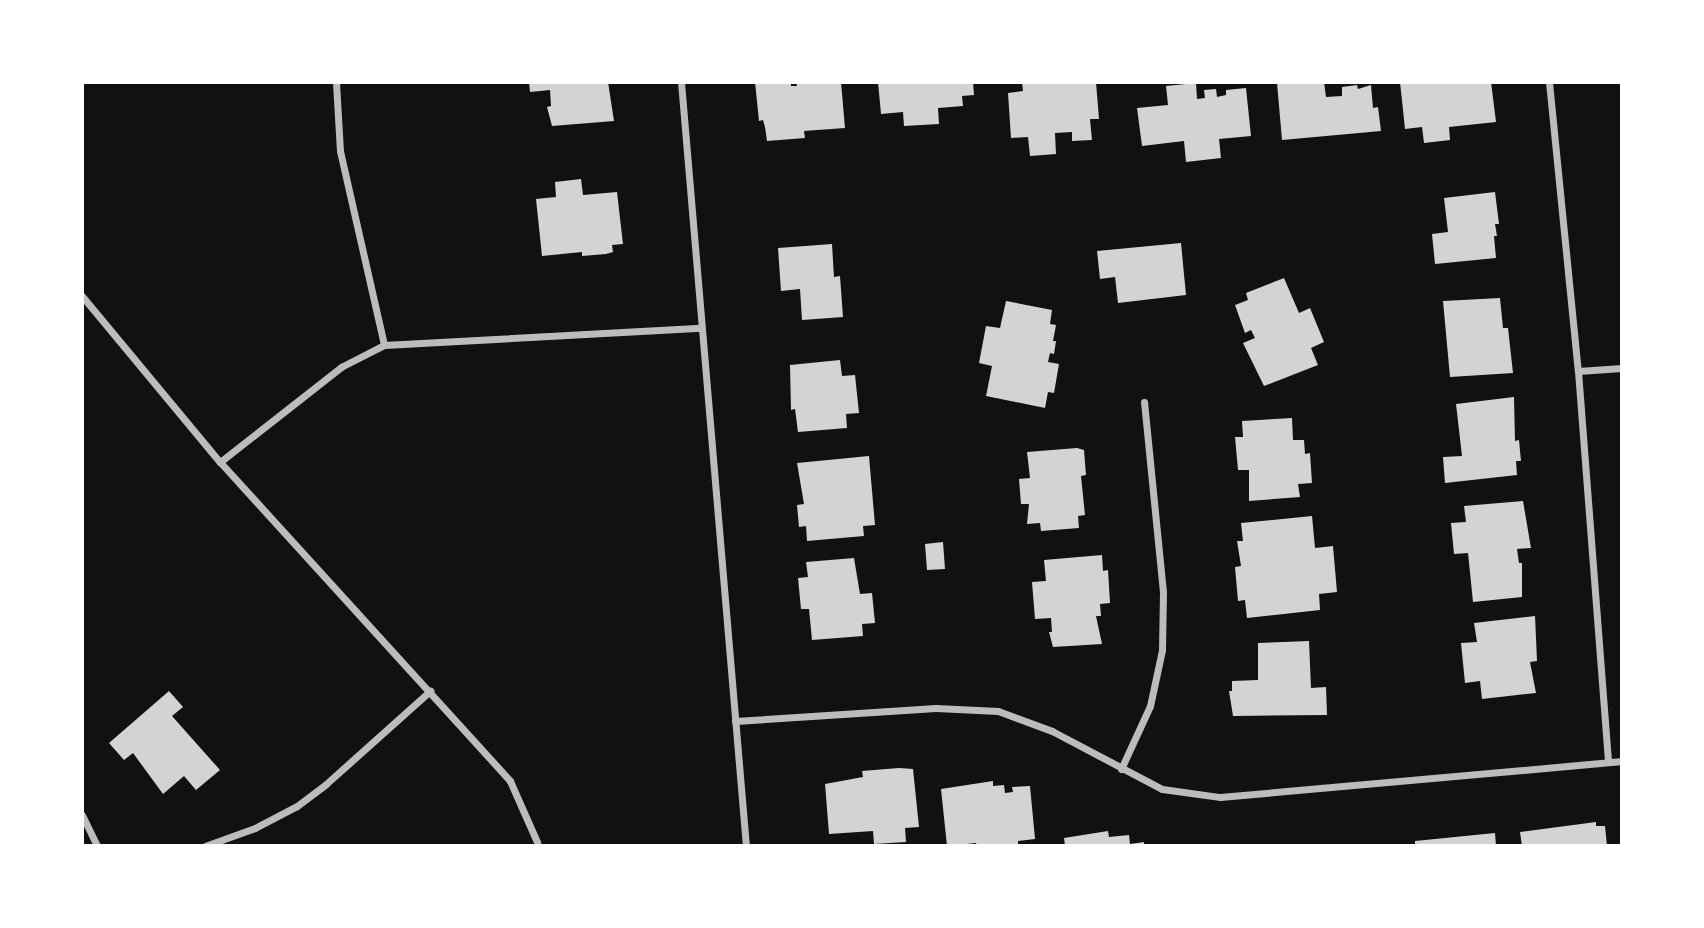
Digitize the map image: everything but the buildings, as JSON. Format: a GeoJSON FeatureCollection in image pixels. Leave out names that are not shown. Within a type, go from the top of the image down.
{"type":"FeatureCollection","features":[{"type":"Feature","properties":{"kind":"street"},"geometry":{"type":"LineString","coordinates":[[336,82],[340,151],[384,345]]}},
{"type":"Feature","properties":{"kind":"street"},"geometry":{"type":"LineString","coordinates":[[681,82],[747,846]]}},
{"type":"Feature","properties":{"kind":"street"},"geometry":{"type":"LineString","coordinates":[[1549,82],[1577,371],[1608,762]]}},
{"type":"Feature","properties":{"kind":"street"},"geometry":{"type":"LineString","coordinates":[[82,296],[220,462],[510,782],[537,842]]}},
{"type":"Feature","properties":{"kind":"street"},"geometry":{"type":"LineString","coordinates":[[220,462],[341,367],[384,345],[701,328]]}},
{"type":"Feature","properties":{"kind":"street"},"geometry":{"type":"LineString","coordinates":[[1577,371],[1622,368]]}},
{"type":"Feature","properties":{"kind":"street"},"geometry":{"type":"LineString","coordinates":[[1121,769],[1150,706],[1162,650],[1163,592],[1144,402]]}},
{"type":"Feature","properties":{"kind":"street"},"geometry":{"type":"LineString","coordinates":[[205,846],[255,828],[297,806],[326,784],[430,691]]}},
{"type":"Feature","properties":{"kind":"street"},"geometry":{"type":"LineString","coordinates":[[735,721],[936,708],[998,711],[1052,731],[1162,789],[1220,797],[1622,761]]}},
{"type":"Feature","properties":{"kind":"street"},"geometry":{"type":"LineString","coordinates":[[82,815],[97,846]]}}]}
